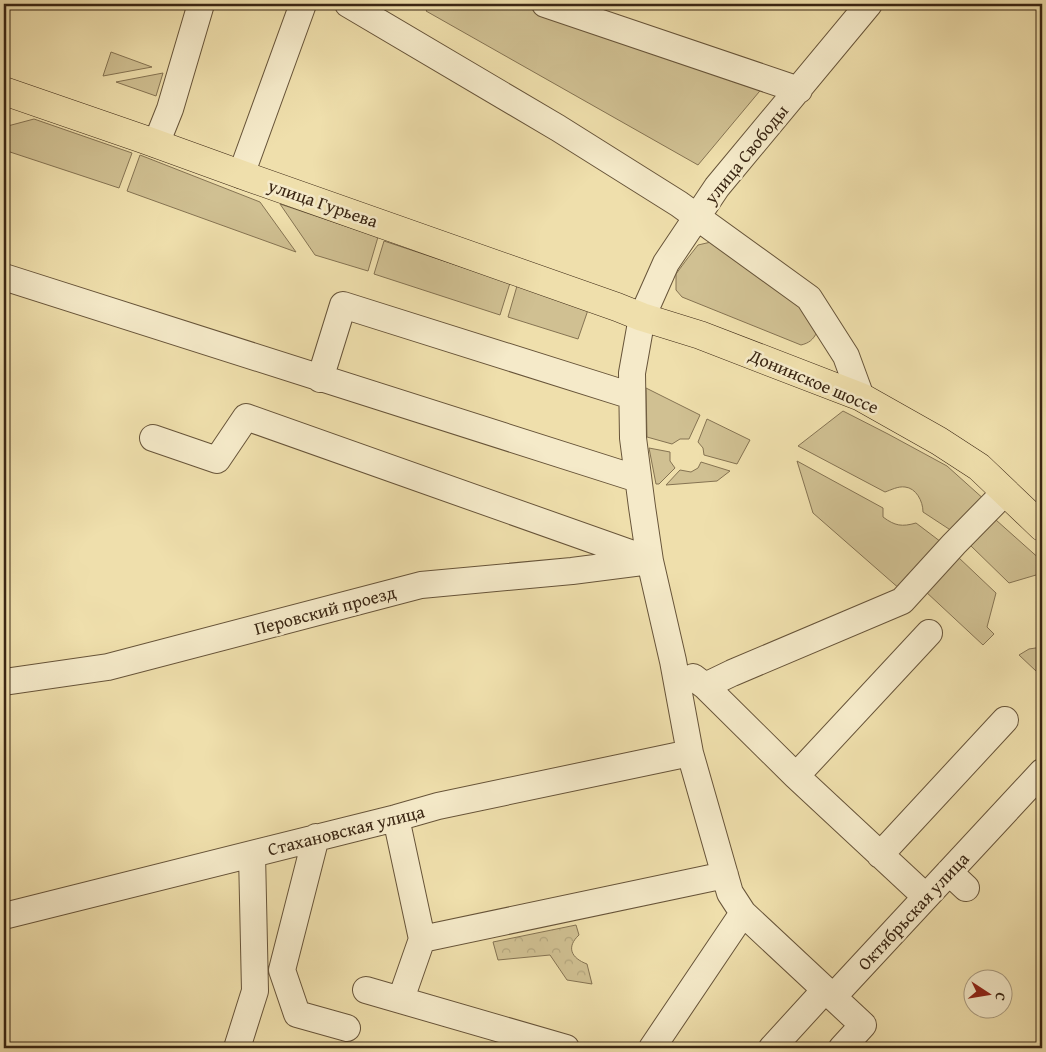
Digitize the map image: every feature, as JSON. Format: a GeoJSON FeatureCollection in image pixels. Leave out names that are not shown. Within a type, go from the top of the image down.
{"type":"FeatureCollection","features":[{"type":"Feature","properties":{"kind":"main road","name":"улица Гурьева"},"geometry":{"type":"LineString","coordinates":[[4,91],[642,317]]}},
{"type":"Feature","properties":{"kind":"main road","name":"Донинское шоссе"},"geometry":{"type":"LineString","coordinates":[[642,317],[700,335],[861,398],[939,440],[979,467],[1042,527]]}},
{"type":"Feature","properties":{"kind":"street"},"geometry":{"type":"LineString","coordinates":[[156,144],[170,109],[201,4]]}},
{"type":"Feature","properties":{"kind":"street"},"geometry":{"type":"LineString","coordinates":[[241,175],[303,4]]}},
{"type":"Feature","properties":{"kind":"street"},"geometry":{"type":"LineString","coordinates":[[348,4],[558,128],[679,204],[809,298],[846,356],[861,398]]}},
{"type":"Feature","properties":{"kind":"street"},"geometry":{"type":"LineString","coordinates":[[545,4],[799,90]]}},
{"type":"Feature","properties":{"kind":"street","name":"улица Свободы"},"geometry":{"type":"LineString","coordinates":[[829,994],[743,913],[730,892],[690,753],[673,661],[650,560],[633,438],[632,373],[642,317],[666,263],[717,187],[869,4]]}},
{"type":"Feature","properties":{"kind":"street"},"geometry":{"type":"LineString","coordinates":[[4,278],[638,479]]}},
{"type":"Feature","properties":{"kind":"street"},"geometry":{"type":"LineString","coordinates":[[320,379],[343,305],[632,396]]}},
{"type":"Feature","properties":{"kind":"street"},"geometry":{"type":"LineString","coordinates":[[153,438],[217,460],[246,417],[650,560]]}},
{"type":"Feature","properties":{"kind":"street"},"geometry":{"type":"LineString","coordinates":[[705,686],[902,601],[1005,492]]}},
{"type":"Feature","properties":{"kind":"street","name":"Перовский проезд"},"geometry":{"type":"LineString","coordinates":[[4,682],[108,667],[421,585],[572,571],[650,560]]}},
{"type":"Feature","properties":{"kind":"street"},"geometry":{"type":"LineString","coordinates":[[796,776],[928,633]]}},
{"type":"Feature","properties":{"kind":"street"},"geometry":{"type":"LineString","coordinates":[[673,661],[705,686],[796,776],[926,897]]}},
{"type":"Feature","properties":{"kind":"street"},"geometry":{"type":"LineString","coordinates":[[880,855],[1005,720]]}},
{"type":"Feature","properties":{"kind":"street","name":"Стахановская улица"},"geometry":{"type":"LineString","coordinates":[[4,916],[438,806],[690,753]]}},
{"type":"Feature","properties":{"kind":"street","name":"Октябрьская улица"},"geometry":{"type":"LineString","coordinates":[[772,1048],[926,897],[958,880],[1042,772]]}},
{"type":"Feature","properties":{"kind":"street"},"geometry":{"type":"LineString","coordinates":[[396,818],[422,939],[401,999]]}},
{"type":"Feature","properties":{"kind":"street"},"geometry":{"type":"LineString","coordinates":[[316,837],[282,970],[297,1014],[347,1028]]}},
{"type":"Feature","properties":{"kind":"street"},"geometry":{"type":"LineString","coordinates":[[237,1048],[255,991],[252,854]]}},
{"type":"Feature","properties":{"kind":"street"},"geometry":{"type":"LineString","coordinates":[[422,939],[725,875]]}},
{"type":"Feature","properties":{"kind":"street"},"geometry":{"type":"LineString","coordinates":[[652,1048],[743,913]]}},
{"type":"Feature","properties":{"kind":"street"},"geometry":{"type":"LineString","coordinates":[[366,990],[566,1048]]}},
{"type":"Feature","properties":{"kind":"street"},"geometry":{"type":"LineString","coordinates":[[829,994],[863,1025],[842,1048]]}},
{"type":"Feature","properties":{"kind":"green space"},"geometry":{"type":"Polygon","coordinates":[[[431,4],[528,4],[764,86],[698,165],[426,11],[431,4]]]}},
{"type":"Feature","properties":{"kind":"green space"},"geometry":{"type":"Polygon","coordinates":[[[111,52],[152,67],[103,76],[111,52]]]}},
{"type":"Feature","properties":{"kind":"green space"},"geometry":{"type":"Polygon","coordinates":[[[163,73],[156,96],[116,82],[163,73]]]}},
{"type":"Feature","properties":{"kind":"green space"},"geometry":{"type":"Polygon","coordinates":[[[34,119],[132,153],[119,188],[4,150],[4,127],[34,119]]]}},
{"type":"Feature","properties":{"kind":"green space"},"geometry":{"type":"Polygon","coordinates":[[[140,155],[260,202],[296,252],[127,191],[140,155]]]}},
{"type":"Feature","properties":{"kind":"green space"},"geometry":{"type":"Polygon","coordinates":[[[280,204],[378,237],[368,271],[315,255],[280,204]]]}},
{"type":"Feature","properties":{"kind":"green space"},"geometry":{"type":"Polygon","coordinates":[[[384,241],[510,283],[500,315],[374,274],[384,241]]]}},
{"type":"Feature","properties":{"kind":"green space"},"geometry":{"type":"Polygon","coordinates":[[[711,242],[812,316],[817,332],[812,339],[801,345],[682,297],[676,290],[676,274],[698,245],[711,242]]]}},
{"type":"Feature","properties":{"kind":"green space"},"geometry":{"type":"Polygon","coordinates":[[[517,286],[588,310],[578,339],[508,317],[517,286]]]}},
{"type":"Feature","properties":{"kind":"green space"},"geometry":{"type":"Polygon","coordinates":[[[646,388],[700,415],[689,439],[680,439],[672,444],[647,437],[646,388]]]}},
{"type":"Feature","properties":{"kind":"green space"},"geometry":{"type":"Polygon","coordinates":[[[843,411],[947,466],[986,501],[955,533],[923,512],[922,504],[916,492],[909,488],[902,487],[885,492],[798,446],[843,411]]]}},
{"type":"Feature","properties":{"kind":"green space"},"geometry":{"type":"Polygon","coordinates":[[[707,419],[750,440],[737,464],[704,455],[703,448],[698,442],[707,419]]]}},
{"type":"Feature","properties":{"kind":"green space"},"geometry":{"type":"Polygon","coordinates":[[[649,448],[670,452],[670,461],[675,468],[659,484],[656,484],[649,448]]]}},
{"type":"Feature","properties":{"kind":"green space"},"geometry":{"type":"Polygon","coordinates":[[[797,461],[883,508],[883,517],[891,522],[899,525],[916,523],[945,545],[901,590],[813,513],[797,461]]]}},
{"type":"Feature","properties":{"kind":"green space"},"geometry":{"type":"Polygon","coordinates":[[[701,462],[730,471],[717,481],[666,485],[680,470],[691,472],[698,468],[701,462]]]}},
{"type":"Feature","properties":{"kind":"green space"},"geometry":{"type":"Polygon","coordinates":[[[996,520],[1042,561],[1042,581],[1036,575],[1009,583],[970,545],[996,520]]]}},
{"type":"Feature","properties":{"kind":"green space"},"geometry":{"type":"Polygon","coordinates":[[[958,557],[996,593],[987,627],[994,634],[983,645],[925,591],[958,557]]]}},
{"type":"Feature","properties":{"kind":"green space"},"geometry":{"type":"Polygon","coordinates":[[[1042,647],[1042,665],[1036,671],[1019,655],[1029,649],[1042,647]]]}},
{"type":"Feature","properties":{"kind":"green space"},"geometry":{"type":"Polygon","coordinates":[[[576,925],[579,935],[575,939],[572,952],[577,959],[587,964],[592,984],[567,980],[550,955],[498,960],[493,942],[576,925]]]}}]}
